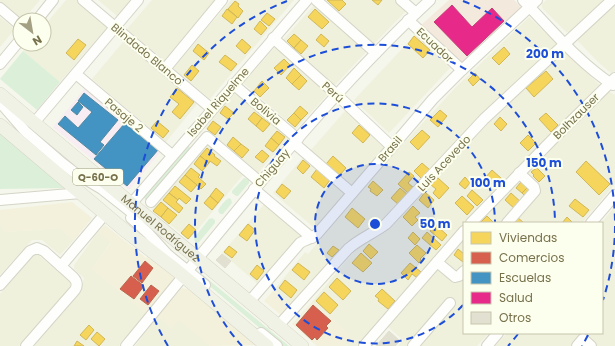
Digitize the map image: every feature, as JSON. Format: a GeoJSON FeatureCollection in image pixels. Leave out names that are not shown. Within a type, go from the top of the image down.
{"type":"FeatureCollection","features":[{"type":"Feature","properties":{"kind":"main road","name":"Manuel Rodríguez"},"geometry":{"type":"LineString","coordinates":[[0,94],[131,204],[190,267],[268,346]]}},
{"type":"Feature","properties":{"kind":"main road","name":"Manuel Rodríguez"},"geometry":{"type":"LineString","coordinates":[[0,125],[123,229],[249,302],[302,346]]}},
{"type":"Feature","properties":{"kind":"street"},"geometry":{"type":"LineString","coordinates":[[43,12],[53,0]]}},
{"type":"Feature","properties":{"kind":"street","name":"Blindado Blanco"},"geometry":{"type":"LineString","coordinates":[[83,0],[212,109]]}},
{"type":"Feature","properties":{"kind":"street"},"geometry":{"type":"LineString","coordinates":[[34,123],[138,0]]}},
{"type":"Feature","properties":{"kind":"street"},"geometry":{"type":"LineString","coordinates":[[165,69],[222,0]]}},
{"type":"Feature","properties":{"kind":"street","name":"Isabel Riquelme"},"geometry":{"type":"LineString","coordinates":[[131,204],[306,0]]}},
{"type":"Feature","properties":{"kind":"street"},"geometry":{"type":"LineString","coordinates":[[316,0],[376,53]]}},
{"type":"Feature","properties":{"kind":"street","name":"Ecuador"},"geometry":{"type":"LineString","coordinates":[[401,0],[416,13]]}},
{"type":"Feature","properties":{"kind":"street","name":"Chiguay"},"geometry":{"type":"LineString","coordinates":[[126,346],[257,185],[336,95],[408,20],[430,0]]}},
{"type":"Feature","properties":{"kind":"street","name":"Luis Acevedo"},"geometry":{"type":"LineString","coordinates":[[278,326],[348,249],[359,240],[376,232],[386,224],[484,119],[612,0]]}},
{"type":"Feature","properties":{"kind":"street"},"geometry":{"type":"LineString","coordinates":[[530,2],[565,44],[592,69],[613,82]]}},
{"type":"Feature","properties":{"kind":"street","name":"Brasil"},"geometry":{"type":"LineString","coordinates":[[249,302],[300,242],[312,238],[317,234],[433,100],[530,2]]}},
{"type":"Feature","properties":{"kind":"street"},"geometry":{"type":"LineString","coordinates":[[0,8],[12,18]]}},
{"type":"Feature","properties":{"kind":"street","name":"Ecuador"},"geometry":{"type":"LineString","coordinates":[[408,20],[462,70]]}},
{"type":"Feature","properties":{"kind":"street","name":"Perú"},"geometry":{"type":"LineString","coordinates":[[273,38],[392,147]]}},
{"type":"Feature","properties":{"kind":"street"},"geometry":{"type":"LineString","coordinates":[[0,64],[12,50]]}},
{"type":"Feature","properties":{"kind":"street","name":"Pasaje 2"},"geometry":{"type":"LineString","coordinates":[[76,74],[172,155]]}},
{"type":"Feature","properties":{"kind":"street","name":"Bolhzauser"},"geometry":{"type":"LineString","coordinates":[[472,222],[519,173],[613,82]]}},
{"type":"Feature","properties":{"kind":"street","name":"Bolivia"},"geometry":{"type":"LineString","coordinates":[[233,84],[352,193]]}},
{"type":"Feature","properties":{"kind":"street"},"geometry":{"type":"LineString","coordinates":[[0,102],[25,131],[75,173],[102,189],[190,267],[254,313],[278,326]]}},
{"type":"Feature","properties":{"kind":"street"},"geometry":{"type":"LineString","coordinates":[[0,117],[64,171],[98,191],[137,223],[168,255],[190,267]]}},
{"type":"Feature","properties":{"kind":"street"},"geometry":{"type":"LineString","coordinates":[[151,202],[207,137],[312,238]]}},
{"type":"Feature","properties":{"kind":"street"},"geometry":{"type":"LineString","coordinates":[[508,222],[535,192],[534,187],[519,173]]}},
{"type":"Feature","properties":{"kind":"street"},"geometry":{"type":"LineString","coordinates":[[0,200],[81,194]]}},
{"type":"Feature","properties":{"kind":"street"},"geometry":{"type":"LineString","coordinates":[[592,222],[615,195]]}},
{"type":"Feature","properties":{"kind":"street"},"geometry":{"type":"LineString","coordinates":[[61,266],[105,214]]}},
{"type":"Feature","properties":{"kind":"street"},"geometry":{"type":"LineString","coordinates":[[364,346],[463,232]]}},
{"type":"Feature","properties":{"kind":"street"},"geometry":{"type":"LineString","coordinates":[[0,285],[30,251],[35,249],[41,249],[44,251],[75,278],[77,283],[76,288],[26,346]]}},
{"type":"Feature","properties":{"kind":"street"},"geometry":{"type":"LineString","coordinates":[[437,262],[455,277],[459,276],[463,271]]}},
{"type":"Feature","properties":{"kind":"street"},"geometry":{"type":"LineString","coordinates":[[413,346],[450,302]]}},
{"type":"Feature","properties":{"kind":"street"},"geometry":{"type":"LineString","coordinates":[[487,346],[497,334]]}},
{"type":"Feature","properties":{"kind":"street"},"geometry":{"type":"LineString","coordinates":[[577,346],[583,339],[591,346]]}},
{"type":"Feature","properties":{"kind":"shaded area"},"geometry":{"type":"Polygon","coordinates":[[[0,0],[40,0],[30,12],[12,13],[0,3],[0,0]]]}},
{"type":"Feature","properties":{"kind":"shaded area"},"geometry":{"type":"Polygon","coordinates":[[[66,0],[79,0],[109,25],[60,82],[24,52],[52,52],[52,17],[66,0]]]}},
{"type":"Feature","properties":{"kind":"shaded area"},"geometry":{"type":"Polygon","coordinates":[[[98,0],[130,0],[117,16],[98,0]]]}},
{"type":"Feature","properties":{"kind":"shaded area"},"geometry":{"type":"Polygon","coordinates":[[[152,0],[216,0],[165,61],[127,29],[152,0]]]}},
{"type":"Feature","properties":{"kind":"shaded area"},"geometry":{"type":"Polygon","coordinates":[[[231,0],[294,0],[210,99],[173,68],[231,0]]]}},
{"type":"Feature","properties":{"kind":"shaded area"},"geometry":{"type":"Polygon","coordinates":[[[325,0],[394,0],[406,11],[373,45],[325,0]]]}},
{"type":"Feature","properties":{"kind":"shaded area"},"geometry":{"type":"Polygon","coordinates":[[[449,0],[514,0],[523,9],[462,65],[420,26],[449,0]]]}},
{"type":"Feature","properties":{"kind":"shaded area"},"geometry":{"type":"Polygon","coordinates":[[[546,0],[606,0],[571,33],[566,32],[542,8],[542,4],[546,0]]]}},
{"type":"Feature","properties":{"kind":"shaded area"},"geometry":{"type":"Polygon","coordinates":[[[615,3],[615,71],[612,74],[576,39],[615,3]]]}},
{"type":"Feature","properties":{"kind":"shaded area"},"geometry":{"type":"Polygon","coordinates":[[[315,4],[367,51],[334,86],[283,40],[315,4]]]}},
{"type":"Feature","properties":{"kind":"shaded area"},"geometry":{"type":"Polygon","coordinates":[[[0,17],[12,27],[12,33],[0,47],[0,17]]]}},
{"type":"Feature","properties":{"kind":"shaded area"},"geometry":{"type":"Polygon","coordinates":[[[529,17],[558,45],[392,213],[372,228],[346,242],[291,305],[274,290],[305,252],[308,254],[393,155],[455,88],[529,17]]]}},
{"type":"Feature","properties":{"kind":"shaded area"},"geometry":{"type":"Polygon","coordinates":[[[415,35],[450,68],[389,133],[354,100],[415,35]]]}},
{"type":"Feature","properties":{"kind":"shaded area"},"geometry":{"type":"Polygon","coordinates":[[[123,42],[197,104],[166,142],[92,79],[123,42]]]}},
{"type":"Feature","properties":{"kind":"shaded area"},"geometry":{"type":"Polygon","coordinates":[[[276,46],[328,94],[296,129],[243,83],[276,46]]]}},
{"type":"Feature","properties":{"kind":"shaded area"},"geometry":{"type":"Polygon","coordinates":[[[563,51],[600,85],[466,222],[463,222],[463,225],[358,346],[348,346],[343,342],[350,335],[312,302],[357,248],[385,232],[476,133],[563,51]]]}},
{"type":"Feature","properties":{"kind":"shaded area"},"geometry":{"type":"Polygon","coordinates":[[[22,52],[24,52],[60,82],[37,110],[0,79],[22,52]]]}},
{"type":"Feature","properties":{"kind":"shaded area"},"geometry":{"type":"Polygon","coordinates":[[[86,87],[162,150],[129,190],[53,127],[86,87]]]}},
{"type":"Feature","properties":{"kind":"shaded area"},"geometry":{"type":"Polygon","coordinates":[[[236,91],[290,136],[258,173],[205,128],[236,91]]]}},
{"type":"Feature","properties":{"kind":"shaded area"},"geometry":{"type":"Polygon","coordinates":[[[608,91],[615,95],[615,184],[583,222],[478,222],[608,91]]]}},
{"type":"Feature","properties":{"kind":"shaded area"},"geometry":{"type":"Polygon","coordinates":[[[345,111],[387,148],[353,187],[310,151],[345,111]]]}},
{"type":"Feature","properties":{"kind":"shaded area"},"geometry":{"type":"Polygon","coordinates":[[[0,133],[67,188],[0,189],[0,133]]]}},
{"type":"Feature","properties":{"kind":"shaded area"},"geometry":{"type":"Polygon","coordinates":[[[187,145],[193,150],[148,202],[143,197],[187,145]]]}},
{"type":"Feature","properties":{"kind":"shaded area"},"geometry":{"type":"Polygon","coordinates":[[[208,145],[243,175],[189,240],[152,210],[208,145]]]}},
{"type":"Feature","properties":{"kind":"shaded area"},"geometry":{"type":"Polygon","coordinates":[[[304,156],[349,194],[318,231],[273,193],[304,156]]]}},
{"type":"Feature","properties":{"kind":"shaded area"},"geometry":{"type":"Polygon","coordinates":[[[244,178],[249,180],[249,183],[238,196],[236,196],[232,193],[232,191],[244,178]]]}},
{"type":"Feature","properties":{"kind":"shaded area"},"geometry":{"type":"Polygon","coordinates":[[[229,198],[231,199],[232,203],[223,214],[220,214],[218,211],[224,202],[229,198]]]}},
{"type":"Feature","properties":{"kind":"shaded area"},"geometry":{"type":"Polygon","coordinates":[[[72,202],[92,218],[74,240],[60,228],[5,232],[0,223],[0,210],[72,202]]]}},
{"type":"Feature","properties":{"kind":"shaded area"},"geometry":{"type":"Polygon","coordinates":[[[266,202],[303,233],[259,285],[222,253],[266,202]]]}},
{"type":"Feature","properties":{"kind":"shaded area"},"geometry":{"type":"Polygon","coordinates":[[[615,206],[615,346],[495,346],[506,334],[603,334],[602,222],[615,206]]]}},
{"type":"Feature","properties":{"kind":"shaded area"},"geometry":{"type":"Polygon","coordinates":[[[212,218],[215,220],[215,223],[198,243],[196,242],[194,238],[209,219],[212,218]]]}},
{"type":"Feature","properties":{"kind":"shaded area"},"geometry":{"type":"Polygon","coordinates":[[[0,223],[5,232],[60,228],[74,240],[60,255],[42,240],[32,240],[0,275],[0,223]]]}},
{"type":"Feature","properties":{"kind":"shaded area"},"geometry":{"type":"Polygon","coordinates":[[[105,225],[146,258],[148,256],[173,274],[174,280],[146,313],[92,269],[111,243],[98,232],[105,225]]]}},
{"type":"Feature","properties":{"kind":"shaded area"},"geometry":{"type":"Polygon","coordinates":[[[98,232],[111,242],[92,269],[146,313],[119,346],[34,346],[80,291],[84,278],[74,269],[74,265],[98,232]]]}},
{"type":"Feature","properties":{"kind":"shaded area"},"geometry":{"type":"Polygon","coordinates":[[[463,238],[463,334],[488,334],[477,346],[398,346],[403,340],[388,327],[463,238]]]}},
{"type":"Feature","properties":{"kind":"shaded area"},"geometry":{"type":"Polygon","coordinates":[[[37,254],[71,283],[71,286],[19,346],[0,346],[0,294],[34,255],[37,254]]]}},
{"type":"Feature","properties":{"kind":"shaded area"},"geometry":{"type":"Polygon","coordinates":[[[203,275],[289,346],[281,346],[200,278],[203,275]]]}},
{"type":"Feature","properties":{"kind":"shaded area"},"geometry":{"type":"Polygon","coordinates":[[[182,288],[191,290],[257,345],[210,346],[179,320],[171,328],[158,316],[182,288]]]}},
{"type":"Feature","properties":{"kind":"shaded area"},"geometry":{"type":"Polygon","coordinates":[[[274,290],[291,305],[282,316],[264,301],[274,290]]]}},
{"type":"Feature","properties":{"kind":"shaded area"},"geometry":{"type":"Polygon","coordinates":[[[312,302],[350,335],[344,342],[348,346],[317,346],[292,324],[312,302]]]}},
{"type":"Feature","properties":{"kind":"shaded area"},"geometry":{"type":"Polygon","coordinates":[[[158,316],[171,328],[179,319],[210,346],[135,346],[158,316]]]}},
{"type":"Feature","properties":{"kind":"building: Viviendas"},"geometry":{"type":"Polygon","coordinates":[[[327,0],[342,0],[346,4],[339,11],[327,0]]]}},
{"type":"Feature","properties":{"kind":"building: Viviendas"},"geometry":{"type":"Polygon","coordinates":[[[372,0],[382,0],[378,5],[372,0]]]}},
{"type":"Feature","properties":{"kind":"building: Viviendas"},"geometry":{"type":"Polygon","coordinates":[[[235,1],[239,4],[238,6],[243,11],[238,18],[228,9],[235,1]]]}},
{"type":"Feature","properties":{"kind":"building: Viviendas"},"geometry":{"type":"Polygon","coordinates":[[[227,9],[237,17],[232,24],[222,16],[227,9]]]}},
{"type":"Feature","properties":{"kind":"building: Viviendas"},"geometry":{"type":"Polygon","coordinates":[[[315,9],[329,22],[322,29],[308,17],[315,9]]]}},
{"type":"Feature","properties":{"kind":"building: Viviendas"},"geometry":{"type":"Polygon","coordinates":[[[267,13],[275,19],[269,26],[261,20],[267,13]]]}},
{"type":"Feature","properties":{"kind":"building: Viviendas"},"geometry":{"type":"Polygon","coordinates":[[[260,21],[267,28],[261,35],[254,29],[260,21]]]}},
{"type":"Feature","properties":{"kind":"building: Viviendas"},"geometry":{"type":"Polygon","coordinates":[[[294,34],[301,40],[294,48],[287,41],[294,34]]]}},
{"type":"Feature","properties":{"kind":"building: Viviendas"},"geometry":{"type":"Polygon","coordinates":[[[321,34],[329,41],[324,47],[316,40],[321,34]]]}},
{"type":"Feature","properties":{"kind":"building: Viviendas"},"geometry":{"type":"Polygon","coordinates":[[[414,36],[430,50],[423,58],[408,44],[414,36]]]}},
{"type":"Feature","properties":{"kind":"building: Viviendas"},"geometry":{"type":"Polygon","coordinates":[[[78,39],[86,45],[74,60],[66,53],[78,39]]]}},
{"type":"Feature","properties":{"kind":"building: Viviendas"},"geometry":{"type":"Polygon","coordinates":[[[242,39],[251,47],[245,54],[236,46],[242,39]]]}},
{"type":"Feature","properties":{"kind":"building: Viviendas"},"geometry":{"type":"Polygon","coordinates":[[[301,40],[308,46],[301,54],[294,48],[301,40]]]}},
{"type":"Feature","properties":{"kind":"building: Viviendas"},"geometry":{"type":"Polygon","coordinates":[[[198,44],[209,53],[204,60],[193,51],[198,44]]]}},
{"type":"Feature","properties":{"kind":"building: Viviendas"},"geometry":{"type":"Polygon","coordinates":[[[504,47],[510,54],[499,65],[492,58],[504,47]]]}},
{"type":"Feature","properties":{"kind":"building: Viviendas"},"geometry":{"type":"Polygon","coordinates":[[[225,55],[237,64],[231,71],[219,62],[225,55]]]}},
{"type":"Feature","properties":{"kind":"building: Viviendas"},"geometry":{"type":"Polygon","coordinates":[[[284,59],[290,65],[281,75],[274,68],[284,59]]]}},
{"type":"Feature","properties":{"kind":"building: Viviendas"},"geometry":{"type":"Polygon","coordinates":[[[192,65],[199,71],[191,81],[184,75],[192,65]]]}},
{"type":"Feature","properties":{"kind":"building: Viviendas"},"geometry":{"type":"Polygon","coordinates":[[[294,68],[301,75],[292,84],[286,78],[294,68]]]}},
{"type":"Feature","properties":{"kind":"building: Viviendas"},"geometry":{"type":"Polygon","coordinates":[[[546,71],[553,79],[534,97],[526,88],[546,71]]]}},
{"type":"Feature","properties":{"kind":"building: Viviendas"},"geometry":{"type":"Polygon","coordinates":[[[475,73],[480,79],[473,86],[468,80],[475,73]]]}},
{"type":"Feature","properties":{"kind":"building: Viviendas"},"geometry":{"type":"Polygon","coordinates":[[[301,75],[307,81],[299,90],[292,84],[301,75]]]}},
{"type":"Feature","properties":{"kind":"building: Viviendas"},"geometry":{"type":"Polygon","coordinates":[[[262,81],[269,88],[260,97],[254,91],[262,81]]]}},
{"type":"Feature","properties":{"kind":"building: Viviendas"},"geometry":{"type":"Polygon","coordinates":[[[177,88],[194,102],[180,119],[172,112],[179,104],[170,97],[177,88]]]}},
{"type":"Feature","properties":{"kind":"building: Viviendas"},"geometry":{"type":"Polygon","coordinates":[[[225,106],[234,113],[228,119],[220,113],[225,106]]]}},
{"type":"Feature","properties":{"kind":"building: Viviendas"},"geometry":{"type":"Polygon","coordinates":[[[300,106],[308,113],[301,120],[294,113],[300,106]]]}},
{"type":"Feature","properties":{"kind":"building: Viviendas"},"geometry":{"type":"Polygon","coordinates":[[[440,110],[447,116],[438,127],[430,120],[440,110]]]}},
{"type":"Feature","properties":{"kind":"building: Viviendas"},"geometry":{"type":"Polygon","coordinates":[[[254,112],[262,118],[256,126],[248,119],[254,112]]]}},
{"type":"Feature","properties":{"kind":"building: Viviendas"},"geometry":{"type":"Polygon","coordinates":[[[294,113],[301,120],[295,127],[287,120],[294,113]]]}},
{"type":"Feature","properties":{"kind":"building: Viviendas"},"geometry":{"type":"Polygon","coordinates":[[[546,113],[558,125],[551,132],[539,119],[546,113]]]}},
{"type":"Feature","properties":{"kind":"building: Viviendas"},"geometry":{"type":"Polygon","coordinates":[[[500,117],[507,124],[501,131],[494,124],[500,117]]]}},
{"type":"Feature","properties":{"kind":"building: Viviendas"},"geometry":{"type":"Polygon","coordinates":[[[262,118],[270,124],[263,132],[256,126],[262,118]]]}},
{"type":"Feature","properties":{"kind":"building: Viviendas"},"geometry":{"type":"Polygon","coordinates":[[[157,121],[169,131],[163,138],[151,128],[157,121]]]}},
{"type":"Feature","properties":{"kind":"building: Viviendas"},"geometry":{"type":"Polygon","coordinates":[[[213,121],[221,127],[215,135],[207,129],[213,121]]]}},
{"type":"Feature","properties":{"kind":"building: Viviendas"},"geometry":{"type":"Polygon","coordinates":[[[359,125],[370,135],[363,143],[352,133],[359,125]]]}},
{"type":"Feature","properties":{"kind":"building: Viviendas"},"geometry":{"type":"Polygon","coordinates":[[[422,130],[430,137],[418,150],[410,142],[422,130]]]}},
{"type":"Feature","properties":{"kind":"building: Viviendas"},"geometry":{"type":"Polygon","coordinates":[[[277,131],[285,137],[279,145],[271,138],[277,131]]]}},
{"type":"Feature","properties":{"kind":"building: Viviendas"},"geometry":{"type":"Polygon","coordinates":[[[528,135],[536,143],[528,151],[520,143],[528,135]]]}},
{"type":"Feature","properties":{"kind":"building: Viviendas"},"geometry":{"type":"Polygon","coordinates":[[[233,137],[241,144],[234,151],[227,145],[233,137]]]}},
{"type":"Feature","properties":{"kind":"building: Viviendas"},"geometry":{"type":"Polygon","coordinates":[[[271,138],[279,145],[273,152],[265,146],[271,138]]]}},
{"type":"Feature","properties":{"kind":"building: Viviendas"},"geometry":{"type":"Polygon","coordinates":[[[241,144],[249,150],[242,158],[234,151],[241,144]]]}},
{"type":"Feature","properties":{"kind":"building: Viviendas"},"geometry":{"type":"Polygon","coordinates":[[[207,148],[221,161],[217,166],[210,161],[209,163],[200,156],[207,148]]]}},
{"type":"Feature","properties":{"kind":"building: Viviendas"},"geometry":{"type":"Polygon","coordinates":[[[262,150],[269,156],[263,163],[255,157],[262,150]]]}},
{"type":"Feature","properties":{"kind":"building: Viviendas"},"geometry":{"type":"Polygon","coordinates":[[[200,156],[209,163],[202,171],[194,164],[200,156]]]}},
{"type":"Feature","properties":{"kind":"building: Viviendas"},"geometry":{"type":"Polygon","coordinates":[[[333,156],[346,168],[340,175],[326,164],[333,156]]]}},
{"type":"Feature","properties":{"kind":"building: Viviendas"},"geometry":{"type":"Polygon","coordinates":[[[303,160],[310,166],[303,174],[297,168],[303,160]]]}},
{"type":"Feature","properties":{"kind":"building: Viviendas"},"geometry":{"type":"Polygon","coordinates":[[[586,161],[610,184],[599,195],[576,172],[586,161]]]}},
{"type":"Feature","properties":{"kind":"building: Viviendas"},"geometry":{"type":"Polygon","coordinates":[[[422,163],[430,170],[422,179],[414,171],[422,163]]]}},
{"type":"Feature","properties":{"kind":"building: Viviendas"},"geometry":{"type":"Polygon","coordinates":[[[191,168],[200,175],[198,177],[206,184],[201,189],[185,175],[191,168]]]}},
{"type":"Feature","properties":{"kind":"building: Viviendas"},"geometry":{"type":"Polygon","coordinates":[[[537,168],[545,176],[539,182],[531,172],[537,168]]]}},
{"type":"Feature","properties":{"kind":"building: Viviendas"},"geometry":{"type":"Polygon","coordinates":[[[317,169],[330,180],[324,188],[311,177],[317,169]]]}},
{"type":"Feature","properties":{"kind":"building: Viviendas"},"geometry":{"type":"Polygon","coordinates":[[[492,170],[502,179],[495,187],[485,178],[492,170]]]}},
{"type":"Feature","properties":{"kind":"building: Viviendas"},"geometry":{"type":"Polygon","coordinates":[[[409,172],[414,176],[408,183],[414,188],[409,194],[398,184],[409,172]]]}},
{"type":"Feature","properties":{"kind":"building: Viviendas"},"geometry":{"type":"Polygon","coordinates":[[[185,175],[197,185],[191,192],[179,182],[185,175]]]}},
{"type":"Feature","properties":{"kind":"building: Viviendas"},"geometry":{"type":"Polygon","coordinates":[[[465,177],[470,183],[465,189],[459,184],[465,177]]]}},
{"type":"Feature","properties":{"kind":"building: Viviendas"},"geometry":{"type":"Polygon","coordinates":[[[438,178],[449,188],[439,199],[433,193],[436,189],[431,185],[438,178]]]}},
{"type":"Feature","properties":{"kind":"building: Viviendas"},"geometry":{"type":"Polygon","coordinates":[[[373,181],[383,190],[377,196],[370,191],[371,189],[368,187],[373,181]]]}},
{"type":"Feature","properties":{"kind":"building: Viviendas"},"geometry":{"type":"Polygon","coordinates":[[[521,182],[527,188],[522,193],[516,188],[521,182]]]}},
{"type":"Feature","properties":{"kind":"building: Viviendas"},"geometry":{"type":"Polygon","coordinates":[[[282,184],[291,191],[284,199],[276,192],[282,184]]]}},
{"type":"Feature","properties":{"kind":"building: Viviendas"},"geometry":{"type":"Polygon","coordinates":[[[175,186],[191,199],[186,204],[179,198],[178,200],[169,193],[175,186]]]}},
{"type":"Feature","properties":{"kind":"building: Viviendas"},"geometry":{"type":"Polygon","coordinates":[[[216,188],[224,195],[218,203],[210,196],[216,188]]]}},
{"type":"Feature","properties":{"kind":"building: Viviendas"},"geometry":{"type":"Polygon","coordinates":[[[400,188],[408,195],[399,205],[391,198],[400,188]]]}},
{"type":"Feature","properties":{"kind":"building: Viviendas"},"geometry":{"type":"Polygon","coordinates":[[[527,188],[532,192],[527,198],[522,193],[527,188]]]}},
{"type":"Feature","properties":{"kind":"building: Viviendas"},"geometry":{"type":"Polygon","coordinates":[[[472,190],[483,200],[477,206],[467,196],[472,190]]]}},
{"type":"Feature","properties":{"kind":"building: Viviendas"},"geometry":{"type":"Polygon","coordinates":[[[425,192],[434,200],[428,208],[419,200],[425,192]]]}},
{"type":"Feature","properties":{"kind":"building: Viviendas"},"geometry":{"type":"Polygon","coordinates":[[[169,193],[178,200],[176,202],[183,208],[179,213],[163,200],[169,193]]]}},
{"type":"Feature","properties":{"kind":"building: Viviendas"},"geometry":{"type":"Polygon","coordinates":[[[511,193],[523,204],[516,210],[505,200],[511,193]]]}},
{"type":"Feature","properties":{"kind":"building: Viviendas"},"geometry":{"type":"Polygon","coordinates":[[[210,196],[218,203],[212,210],[204,203],[210,196]]]}},
{"type":"Feature","properties":{"kind":"building: Viviendas"},"geometry":{"type":"Polygon","coordinates":[[[462,196],[474,207],[467,215],[455,203],[462,196]]]}},
{"type":"Feature","properties":{"kind":"building: Viviendas"},"geometry":{"type":"Polygon","coordinates":[[[575,199],[589,210],[583,217],[569,206],[575,199]]]}},
{"type":"Feature","properties":{"kind":"building: Viviendas"},"geometry":{"type":"Polygon","coordinates":[[[161,202],[168,208],[161,217],[153,211],[161,202]]]}},
{"type":"Feature","properties":{"kind":"building: Viviendas"},"geometry":{"type":"Polygon","coordinates":[[[413,206],[420,213],[415,217],[418,220],[412,226],[403,217],[413,206]]]}},
{"type":"Feature","properties":{"kind":"building: Viviendas"},"geometry":{"type":"Polygon","coordinates":[[[168,208],[177,215],[169,224],[161,217],[168,208]]]}},
{"type":"Feature","properties":{"kind":"building: Viviendas"},"geometry":{"type":"Polygon","coordinates":[[[352,208],[365,219],[358,228],[345,217],[352,208]]]}},
{"type":"Feature","properties":{"kind":"building: Viviendas"},"geometry":{"type":"Polygon","coordinates":[[[487,216],[493,222],[481,222],[487,216]]]}},
{"type":"Feature","properties":{"kind":"building: Viviendas"},"geometry":{"type":"Polygon","coordinates":[[[517,217],[523,222],[514,222],[517,217]]]}},
{"type":"Feature","properties":{"kind":"building: Viviendas"},"geometry":{"type":"Polygon","coordinates":[[[567,217],[572,222],[563,222],[567,217]]]}},
{"type":"Feature","properties":{"kind":"building: Viviendas"},"geometry":{"type":"Polygon","coordinates":[[[189,224],[196,230],[188,239],[181,233],[189,224]]]}},
{"type":"Feature","properties":{"kind":"building: Viviendas"},"geometry":{"type":"Polygon","coordinates":[[[248,224],[255,230],[247,241],[239,235],[248,224]]]}},
{"type":"Feature","properties":{"kind":"building: Viviendas"},"geometry":{"type":"Polygon","coordinates":[[[435,224],[447,235],[442,241],[430,231],[435,224]]]}},
{"type":"Feature","properties":{"kind":"building: Viviendas"},"geometry":{"type":"Polygon","coordinates":[[[413,232],[420,239],[415,245],[408,238],[413,232]]]}},
{"type":"Feature","properties":{"kind":"building: Viviendas"},"geometry":{"type":"Polygon","coordinates":[[[427,232],[441,245],[436,250],[422,238],[427,232]]]}},
{"type":"Feature","properties":{"kind":"building: Viviendas"},"geometry":{"type":"Polygon","coordinates":[[[369,244],[378,252],[371,259],[363,251],[369,244]]]}},
{"type":"Feature","properties":{"kind":"building: Viviendas"},"geometry":{"type":"Polygon","coordinates":[[[417,245],[426,253],[420,259],[421,260],[419,263],[409,253],[417,245]]]}},
{"type":"Feature","properties":{"kind":"building: Viviendas"},"geometry":{"type":"Polygon","coordinates":[[[229,246],[237,252],[232,258],[224,252],[229,246]]]}},
{"type":"Feature","properties":{"kind":"building: Viviendas"},"geometry":{"type":"Polygon","coordinates":[[[333,246],[339,250],[332,257],[327,253],[333,246]]]}},
{"type":"Feature","properties":{"kind":"building: Viviendas"},"geometry":{"type":"Polygon","coordinates":[[[458,249],[463,253],[463,262],[454,255],[458,249]]]}},
{"type":"Feature","properties":{"kind":"building: Viviendas"},"geometry":{"type":"Polygon","coordinates":[[[361,253],[372,263],[363,272],[352,263],[361,253]]]}},
{"type":"Feature","properties":{"kind":"building: Viviendas"},"geometry":{"type":"Polygon","coordinates":[[[298,263],[310,272],[304,280],[292,270],[298,263]]]}},
{"type":"Feature","properties":{"kind":"building: Viviendas"},"geometry":{"type":"Polygon","coordinates":[[[410,263],[421,272],[416,277],[412,274],[408,280],[401,273],[410,263]]]}},
{"type":"Feature","properties":{"kind":"building: Viviendas"},"geometry":{"type":"Polygon","coordinates":[[[257,265],[264,271],[257,280],[250,274],[257,265]]]}},
{"type":"Feature","properties":{"kind":"building: Viviendas"},"geometry":{"type":"Polygon","coordinates":[[[337,278],[351,291],[343,300],[329,287],[337,278]]]}},
{"type":"Feature","properties":{"kind":"building: Viviendas"},"geometry":{"type":"Polygon","coordinates":[[[285,280],[297,290],[291,298],[279,288],[285,280]]]}},
{"type":"Feature","properties":{"kind":"building: Viviendas"},"geometry":{"type":"Polygon","coordinates":[[[382,289],[395,301],[388,309],[378,301],[379,299],[375,296],[382,289]]]}},
{"type":"Feature","properties":{"kind":"building: Viviendas"},"geometry":{"type":"Polygon","coordinates":[[[324,292],[338,305],[330,314],[316,301],[324,292]]]}},
{"type":"Feature","properties":{"kind":"building: Viviendas"},"geometry":{"type":"Polygon","coordinates":[[[89,325],[94,330],[86,340],[80,335],[89,325]]]}},
{"type":"Feature","properties":{"kind":"building: Viviendas"},"geometry":{"type":"Polygon","coordinates":[[[97,332],[105,339],[99,346],[91,339],[97,332]]]}},
{"type":"Feature","properties":{"kind":"building: Viviendas"},"geometry":{"type":"Polygon","coordinates":[[[77,341],[84,346],[74,346],[77,341]]]}},
{"type":"Feature","properties":{"kind":"building: Comercios"},"geometry":{"type":"Polygon","coordinates":[[[145,261],[153,268],[142,283],[133,276],[145,261]]]}},
{"type":"Feature","properties":{"kind":"building: Comercios"},"geometry":{"type":"Polygon","coordinates":[[[131,276],[144,286],[134,299],[120,289],[131,276]]]}},
{"type":"Feature","properties":{"kind":"building: Comercios"},"geometry":{"type":"Polygon","coordinates":[[[151,285],[159,291],[148,305],[140,299],[151,285]]]}},
{"type":"Feature","properties":{"kind":"building: Comercios"},"geometry":{"type":"Polygon","coordinates":[[[313,305],[331,321],[326,326],[328,328],[317,340],[315,337],[312,340],[296,325],[313,305]]]}},
{"type":"Feature","properties":{"kind":"building: Escuelas"},"geometry":{"type":"Polygon","coordinates":[[[84,93],[118,120],[100,142],[104,145],[96,155],[58,124],[65,116],[78,128],[92,112],[78,101],[84,93]]]}},
{"type":"Feature","properties":{"kind":"building: Escuelas"},"geometry":{"type":"Polygon","coordinates":[[[78,102],[83,107],[77,115],[71,110],[78,102]]]}},
{"type":"Feature","properties":{"kind":"building: Escuelas"},"geometry":{"type":"Polygon","coordinates":[[[125,123],[158,150],[127,186],[94,159],[125,123]]]}},
{"type":"Feature","properties":{"kind":"building: Salud"},"geometry":{"type":"Polygon","coordinates":[[[452,5],[472,27],[492,8],[504,21],[467,56],[434,22],[452,5]]]}},
{"type":"Feature","properties":{"kind":"building: Otros"},"geometry":{"type":"Polygon","coordinates":[[[222,254],[231,261],[225,268],[216,260],[222,254]]]}},
{"type":"Feature","properties":{"kind":"building: Otros"},"geometry":{"type":"Polygon","coordinates":[[[389,331],[400,341],[395,346],[376,346],[389,331]]]}}]}
